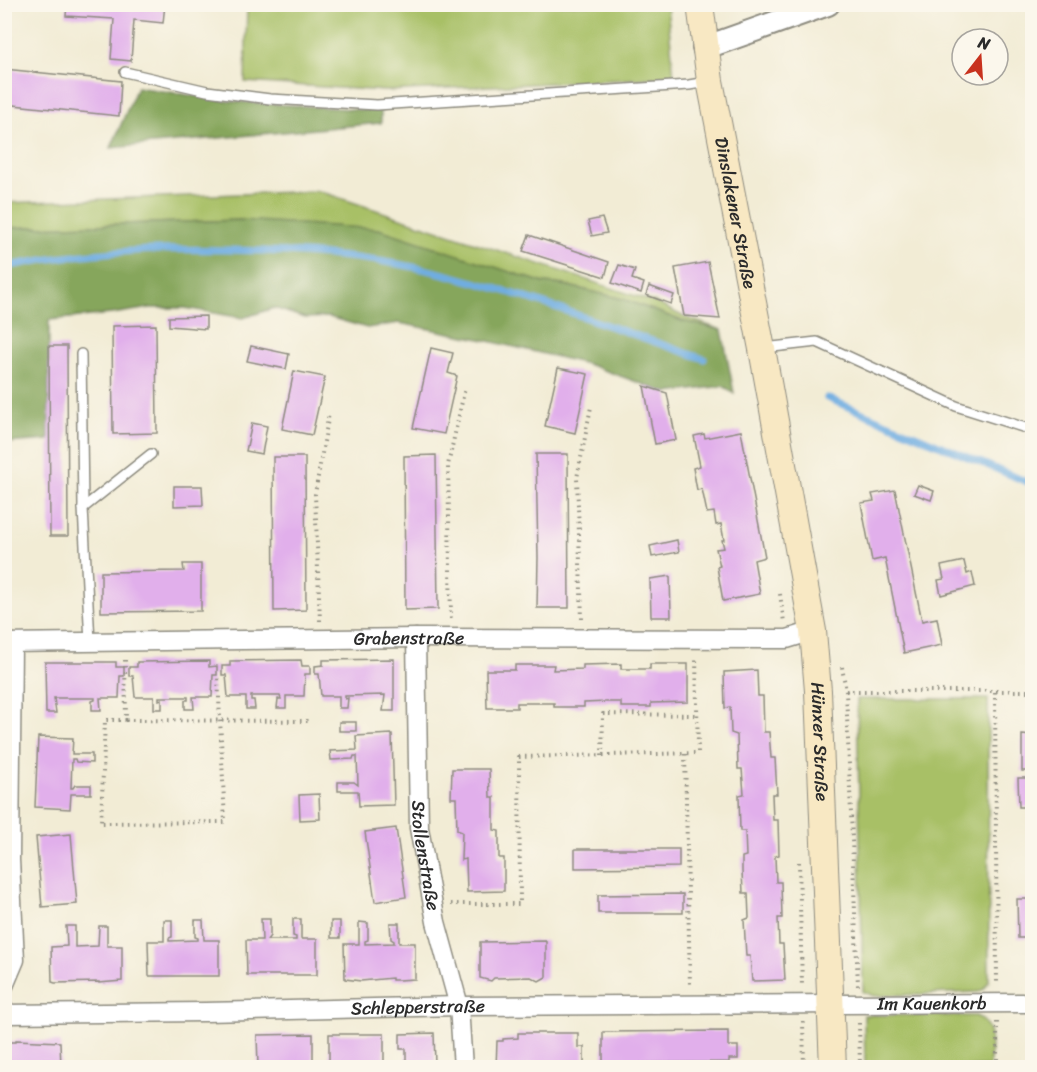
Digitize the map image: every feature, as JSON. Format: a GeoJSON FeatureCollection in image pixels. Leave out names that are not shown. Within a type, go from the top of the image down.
{"type":"FeatureCollection","features":[{"type":"Feature","properties":{"kind":"main road","name":"Dinslakener Straße"},"geometry":{"type":"LineString","coordinates":[[700,4],[704,48],[775,421]]}},
{"type":"Feature","properties":{"kind":"main road","name":"Hünxer Straße"},"geometry":{"type":"LineString","coordinates":[[775,421],[813,631],[818,691],[833,1068]]}},
{"type":"Feature","properties":{"kind":"street"},"geometry":{"type":"LineString","coordinates":[[704,48],[828,4]]}},
{"type":"Feature","properties":{"kind":"street","name":"Grabenstraße"},"geometry":{"type":"LineString","coordinates":[[8,643],[416,638],[787,639],[813,631]]}},
{"type":"Feature","properties":{"kind":"street","name":"Stollenstraße"},"geometry":{"type":"LineString","coordinates":[[416,638],[419,828],[432,904],[459,1006],[463,1068]]}},
{"type":"Feature","properties":{"kind":"street"},"geometry":{"type":"LineString","coordinates":[[4,987],[15,960],[10,860],[8,643]]}},
{"type":"Feature","properties":{"kind":"street","name":"Im Kauenkorb"},"geometry":{"type":"LineString","coordinates":[[832,1004],[1032,1003]]}},
{"type":"Feature","properties":{"kind":"street","name":"Schlepperstraße"},"geometry":{"type":"LineString","coordinates":[[4,1014],[459,1006],[832,1004]]}},
{"type":"Feature","properties":{"kind":"lane"},"geometry":{"type":"LineString","coordinates":[[125,72],[207,91],[270,99],[377,105],[689,85],[710,81]]}},
{"type":"Feature","properties":{"kind":"lane"},"geometry":{"type":"LineString","coordinates":[[762,349],[818,342],[956,406],[1032,430]]}},
{"type":"Feature","properties":{"kind":"lane"},"geometry":{"type":"LineString","coordinates":[[81,354],[83,508],[90,642]]}},
{"type":"Feature","properties":{"kind":"lane"},"geometry":{"type":"LineString","coordinates":[[83,508],[151,454]]}},
{"type":"Feature","properties":{"kind":"path"},"geometry":{"type":"LineString","coordinates":[[451,638],[448,465],[465,388]]}},
{"type":"Feature","properties":{"kind":"path"},"geometry":{"type":"LineString","coordinates":[[583,638],[578,478],[591,407]]}},
{"type":"Feature","properties":{"kind":"path"},"geometry":{"type":"LineString","coordinates":[[321,640],[315,494],[329,413]]}},
{"type":"Feature","properties":{"kind":"path"},"geometry":{"type":"LineString","coordinates":[[779,592],[787,639]]}},
{"type":"Feature","properties":{"kind":"path"},"geometry":{"type":"LineString","coordinates":[[432,904],[520,904],[519,757],[698,753],[696,638]]}},
{"type":"Feature","properties":{"kind":"path"},"geometry":{"type":"LineString","coordinates":[[124,642],[126,720]]}},
{"type":"Feature","properties":{"kind":"path"},"geometry":{"type":"LineString","coordinates":[[218,677],[220,721],[225,822],[101,823],[105,720],[220,721],[312,721]]}},
{"type":"Feature","properties":{"kind":"path"},"geometry":{"type":"LineString","coordinates":[[846,691],[1032,691]]}},
{"type":"Feature","properties":{"kind":"path"},"geometry":{"type":"LineString","coordinates":[[995,692],[997,1068]]}},
{"type":"Feature","properties":{"kind":"path"},"geometry":{"type":"LineString","coordinates":[[602,756],[603,714],[697,715]]}},
{"type":"Feature","properties":{"kind":"path"},"geometry":{"type":"LineString","coordinates":[[685,754],[690,1004]]}},
{"type":"Feature","properties":{"kind":"path"},"geometry":{"type":"LineString","coordinates":[[799,860],[804,1068]]}},
{"type":"Feature","properties":{"kind":"green space"},"geometry":{"type":"Polygon","coordinates":[[[247,5],[667,5],[674,77],[386,91],[245,82],[247,5]]]}},
{"type":"Feature","properties":{"kind":"green space"},"geometry":{"type":"Polygon","coordinates":[[[137,87],[227,101],[381,111],[381,123],[111,148],[137,87]]]}},
{"type":"Feature","properties":{"kind":"green space"},"geometry":{"type":"Polygon","coordinates":[[[319,191],[657,303],[682,316],[722,330],[682,321],[623,299],[564,285],[544,283],[241,220],[5,228],[4,203],[319,191]]]}},
{"type":"Feature","properties":{"kind":"green space"},"geometry":{"type":"Polygon","coordinates":[[[241,220],[379,229],[544,283],[564,285],[623,299],[682,321],[722,330],[734,393],[723,386],[667,393],[587,364],[399,323],[367,328],[329,317],[305,318],[274,308],[243,318],[185,308],[150,308],[49,320],[49,440],[5,443],[5,228],[241,220]]]}},
{"type":"Feature","properties":{"kind":"green space"},"geometry":{"type":"Polygon","coordinates":[[[857,699],[988,699],[989,981],[984,989],[978,992],[874,996],[863,992],[857,699]]]}},
{"type":"Feature","properties":{"kind":"green space"},"geometry":{"type":"Polygon","coordinates":[[[864,1015],[976,1016],[987,1025],[989,1031],[990,1067],[865,1067],[864,1015]]]}},
{"type":"Feature","properties":{"kind":"building"},"geometry":{"type":"Polygon","coordinates":[[[67,4],[165,4],[163,23],[134,20],[131,61],[111,59],[114,19],[66,16],[67,4]]]}},
{"type":"Feature","properties":{"kind":"building"},"geometry":{"type":"Polygon","coordinates":[[[4,69],[121,81],[119,116],[4,104],[4,69]]]}},
{"type":"Feature","properties":{"kind":"building"},"geometry":{"type":"Polygon","coordinates":[[[602,218],[607,233],[592,236],[588,221],[602,218]]]}},
{"type":"Feature","properties":{"kind":"building"},"geometry":{"type":"Polygon","coordinates":[[[529,235],[609,262],[605,277],[523,251],[529,235]]]}},
{"type":"Feature","properties":{"kind":"building"},"geometry":{"type":"Polygon","coordinates":[[[708,262],[720,319],[684,316],[675,268],[708,262]]]}},
{"type":"Feature","properties":{"kind":"building"},"geometry":{"type":"Polygon","coordinates":[[[619,265],[635,270],[632,279],[644,283],[641,293],[612,283],[619,265]]]}},
{"type":"Feature","properties":{"kind":"building"},"geometry":{"type":"Polygon","coordinates":[[[649,286],[674,295],[671,304],[646,295],[649,286]]]}},
{"type":"Feature","properties":{"kind":"building"},"geometry":{"type":"Polygon","coordinates":[[[206,316],[206,329],[169,326],[169,317],[206,316]]]}},
{"type":"Feature","properties":{"kind":"building"},"geometry":{"type":"Polygon","coordinates":[[[156,325],[157,433],[113,434],[112,326],[156,325]]]}},
{"type":"Feature","properties":{"kind":"building"},"geometry":{"type":"Polygon","coordinates":[[[49,346],[67,346],[68,536],[50,536],[49,346]]]}},
{"type":"Feature","properties":{"kind":"building"},"geometry":{"type":"Polygon","coordinates":[[[251,346],[289,354],[286,369],[247,361],[251,346]]]}},
{"type":"Feature","properties":{"kind":"building"},"geometry":{"type":"Polygon","coordinates":[[[431,348],[453,353],[448,373],[457,376],[444,434],[413,428],[431,348]]]}},
{"type":"Feature","properties":{"kind":"building"},"geometry":{"type":"Polygon","coordinates":[[[558,368],[588,374],[575,433],[545,426],[558,368]]]}},
{"type":"Feature","properties":{"kind":"building"},"geometry":{"type":"Polygon","coordinates":[[[294,371],[325,377],[312,435],[282,429],[294,371]]]}},
{"type":"Feature","properties":{"kind":"building"},"geometry":{"type":"Polygon","coordinates":[[[644,386],[667,393],[676,440],[655,444],[644,386]]]}},
{"type":"Feature","properties":{"kind":"building"},"geometry":{"type":"Polygon","coordinates":[[[252,423],[267,426],[262,454],[246,451],[252,423]]]}},
{"type":"Feature","properties":{"kind":"building"},"geometry":{"type":"Polygon","coordinates":[[[741,431],[765,557],[754,560],[760,594],[723,601],[716,549],[724,548],[722,540],[724,540],[721,524],[716,525],[714,512],[707,513],[702,489],[697,490],[693,468],[700,466],[694,436],[704,434],[705,438],[741,431]]]}},
{"type":"Feature","properties":{"kind":"building"},"geometry":{"type":"Polygon","coordinates":[[[536,454],[568,454],[569,608],[537,608],[536,454]]]}},
{"type":"Feature","properties":{"kind":"building"},"geometry":{"type":"Polygon","coordinates":[[[436,455],[438,609],[405,610],[404,456],[436,455]]]}},
{"type":"Feature","properties":{"kind":"building"},"geometry":{"type":"Polygon","coordinates":[[[273,457],[305,457],[306,610],[274,611],[273,457]]]}},
{"type":"Feature","properties":{"kind":"building"},"geometry":{"type":"Polygon","coordinates":[[[918,485],[934,491],[931,500],[914,494],[918,485]]]}},
{"type":"Feature","properties":{"kind":"building"},"geometry":{"type":"Polygon","coordinates":[[[174,486],[202,486],[203,505],[174,506],[174,486]]]}},
{"type":"Feature","properties":{"kind":"building"},"geometry":{"type":"Polygon","coordinates":[[[895,490],[922,621],[937,618],[942,645],[904,653],[885,558],[872,561],[861,503],[874,501],[872,494],[895,490]]]}},
{"type":"Feature","properties":{"kind":"building"},"geometry":{"type":"Polygon","coordinates":[[[677,540],[679,552],[652,557],[650,546],[677,540]]]}},
{"type":"Feature","properties":{"kind":"building"},"geometry":{"type":"Polygon","coordinates":[[[964,561],[967,574],[972,572],[975,586],[941,595],[938,580],[944,579],[941,566],[964,561]]]}},
{"type":"Feature","properties":{"kind":"building"},"geometry":{"type":"Polygon","coordinates":[[[183,564],[201,564],[201,611],[101,612],[101,572],[184,571],[183,564]]]}},
{"type":"Feature","properties":{"kind":"building"},"geometry":{"type":"Polygon","coordinates":[[[670,576],[671,617],[651,617],[650,579],[670,576]]]}},
{"type":"Feature","properties":{"kind":"building"},"geometry":{"type":"Polygon","coordinates":[[[394,659],[394,711],[383,711],[385,695],[345,696],[345,699],[348,698],[347,708],[339,708],[339,696],[321,696],[319,674],[315,674],[315,666],[323,665],[323,660],[394,659]]]}},
{"type":"Feature","properties":{"kind":"building"},"geometry":{"type":"Polygon","coordinates":[[[301,660],[302,666],[310,666],[310,674],[305,674],[304,696],[286,696],[286,708],[277,708],[280,696],[251,696],[255,709],[246,709],[246,697],[228,697],[226,675],[222,675],[222,666],[230,666],[230,661],[301,660]]]}},
{"type":"Feature","properties":{"kind":"building"},"geometry":{"type":"Polygon","coordinates":[[[209,661],[209,667],[217,666],[217,675],[213,675],[212,697],[193,697],[194,709],[185,709],[185,700],[188,700],[188,697],[159,697],[159,700],[162,699],[162,709],[154,709],[154,697],[135,697],[133,676],[129,676],[129,667],[137,667],[137,662],[209,661]]]}},
{"type":"Feature","properties":{"kind":"building"},"geometry":{"type":"Polygon","coordinates":[[[45,662],[116,662],[116,667],[124,667],[124,676],[120,676],[119,698],[100,698],[101,710],[92,710],[92,701],[95,698],[54,698],[56,713],[46,713],[45,662]]]}},
{"type":"Feature","properties":{"kind":"building"},"geometry":{"type":"Polygon","coordinates":[[[621,664],[621,669],[650,669],[650,664],[688,664],[688,702],[651,703],[651,707],[621,707],[621,702],[584,703],[584,707],[554,707],[554,703],[517,703],[517,708],[487,708],[486,670],[515,670],[515,665],[554,665],[553,670],[583,669],[583,665],[621,664]]]}},
{"type":"Feature","properties":{"kind":"building"},"geometry":{"type":"Polygon","coordinates":[[[757,670],[758,696],[763,696],[764,732],[769,732],[771,758],[775,758],[777,794],[772,794],[773,820],[778,820],[779,855],[775,856],[776,882],[781,882],[782,918],[778,918],[779,944],[783,944],[785,980],[752,981],[750,956],[746,956],[744,920],[749,918],[748,893],[743,893],[742,857],[746,856],[745,831],[740,831],[739,795],[744,794],[742,769],[738,769],[737,735],[731,733],[730,707],[725,708],[724,672],[757,670]]]}},
{"type":"Feature","properties":{"kind":"building"},"geometry":{"type":"Polygon","coordinates":[[[339,722],[356,722],[356,731],[339,731],[339,722]]]}},
{"type":"Feature","properties":{"kind":"building"},"geometry":{"type":"Polygon","coordinates":[[[392,734],[394,805],[359,806],[358,791],[338,791],[338,782],[354,782],[358,785],[357,756],[353,759],[331,760],[330,751],[357,750],[356,736],[392,734]]]}},
{"type":"Feature","properties":{"kind":"building"},"geometry":{"type":"Polygon","coordinates":[[[1022,735],[1032,736],[1032,771],[1022,771],[1022,735]]]}},
{"type":"Feature","properties":{"kind":"building"},"geometry":{"type":"Polygon","coordinates":[[[38,737],[73,738],[72,754],[92,754],[92,763],[76,762],[72,759],[71,788],[75,785],[91,785],[91,794],[71,794],[70,809],[35,807],[38,737]]]}},
{"type":"Feature","properties":{"kind":"building"},"geometry":{"type":"Polygon","coordinates":[[[452,769],[489,769],[490,797],[494,797],[494,830],[499,831],[499,858],[504,858],[504,891],[467,892],[466,859],[461,860],[462,832],[457,830],[456,798],[451,798],[452,769]]]}},
{"type":"Feature","properties":{"kind":"building"},"geometry":{"type":"Polygon","coordinates":[[[1018,778],[1032,778],[1032,807],[1019,807],[1018,778]]]}},
{"type":"Feature","properties":{"kind":"building"},"geometry":{"type":"Polygon","coordinates":[[[319,794],[320,819],[300,820],[299,795],[319,794]]]}},
{"type":"Feature","properties":{"kind":"building"},"geometry":{"type":"Polygon","coordinates":[[[396,828],[406,897],[375,902],[365,832],[396,828]]]}},
{"type":"Feature","properties":{"kind":"building"},"geometry":{"type":"Polygon","coordinates":[[[71,834],[77,904],[42,907],[36,837],[71,834]]]}},
{"type":"Feature","properties":{"kind":"building"},"geometry":{"type":"Polygon","coordinates":[[[575,849],[679,849],[679,867],[575,868],[575,849]]]}},
{"type":"Feature","properties":{"kind":"building"},"geometry":{"type":"Polygon","coordinates":[[[683,894],[683,913],[598,913],[598,895],[683,894]]]}},
{"type":"Feature","properties":{"kind":"building"},"geometry":{"type":"Polygon","coordinates":[[[1017,899],[1032,899],[1032,938],[1018,938],[1017,899]]]}},
{"type":"Feature","properties":{"kind":"building"},"geometry":{"type":"Polygon","coordinates":[[[261,919],[270,919],[270,936],[267,940],[296,940],[293,936],[293,919],[301,919],[301,939],[317,939],[317,975],[247,975],[246,940],[262,940],[261,919]]]}},
{"type":"Feature","properties":{"kind":"building"},"geometry":{"type":"Polygon","coordinates":[[[164,920],[172,920],[172,937],[169,941],[198,940],[195,937],[195,920],[203,920],[204,940],[219,940],[219,976],[149,976],[148,941],[164,941],[164,920]]]}},
{"type":"Feature","properties":{"kind":"building"},"geometry":{"type":"Polygon","coordinates":[[[331,921],[340,921],[340,938],[331,938],[331,921]]]}},
{"type":"Feature","properties":{"kind":"building"},"geometry":{"type":"Polygon","coordinates":[[[359,922],[368,923],[368,940],[365,944],[394,943],[391,939],[390,923],[399,923],[399,943],[415,943],[415,979],[392,980],[392,978],[361,981],[345,979],[344,944],[359,944],[359,922]]]}},
{"type":"Feature","properties":{"kind":"building"},"geometry":{"type":"Polygon","coordinates":[[[66,926],[75,926],[75,947],[98,946],[99,926],[107,926],[107,946],[122,946],[122,981],[52,982],[51,947],[67,946],[66,926]]]}},
{"type":"Feature","properties":{"kind":"building"},"geometry":{"type":"Polygon","coordinates":[[[546,941],[546,977],[539,981],[531,977],[494,978],[491,981],[480,978],[480,942],[546,941]]]}},
{"type":"Feature","properties":{"kind":"building"},"geometry":{"type":"Polygon","coordinates":[[[728,1031],[728,1046],[738,1046],[738,1059],[729,1059],[729,1062],[603,1063],[603,1032],[728,1031]]]}},
{"type":"Feature","properties":{"kind":"building"},"geometry":{"type":"Polygon","coordinates":[[[434,1033],[435,1064],[440,1064],[440,1068],[406,1068],[406,1049],[400,1049],[400,1034],[434,1033]]]}},
{"type":"Feature","properties":{"kind":"building"},"geometry":{"type":"Polygon","coordinates":[[[518,1033],[578,1033],[578,1047],[584,1047],[584,1066],[528,1064],[528,1068],[496,1068],[497,1041],[518,1038],[518,1033]]]}},
{"type":"Feature","properties":{"kind":"building"},"geometry":{"type":"Polygon","coordinates":[[[313,1034],[313,1066],[258,1066],[257,1035],[313,1034]]]}},
{"type":"Feature","properties":{"kind":"building"},"geometry":{"type":"Polygon","coordinates":[[[329,1034],[384,1034],[384,1065],[329,1066],[329,1034]]]}},
{"type":"Feature","properties":{"kind":"building"},"geometry":{"type":"Polygon","coordinates":[[[16,1040],[60,1042],[61,1068],[4,1068],[4,1042],[16,1042],[16,1040]]]}},
{"type":"Feature","properties":{"kind":"waterway"},"geometry":{"type":"LineString","coordinates":[[4,267],[68,256],[165,250],[283,252],[369,259],[411,266],[501,290],[704,359]]}},
{"type":"Feature","properties":{"kind":"waterway"},"geometry":{"type":"LineString","coordinates":[[827,398],[1032,484]]}}]}
